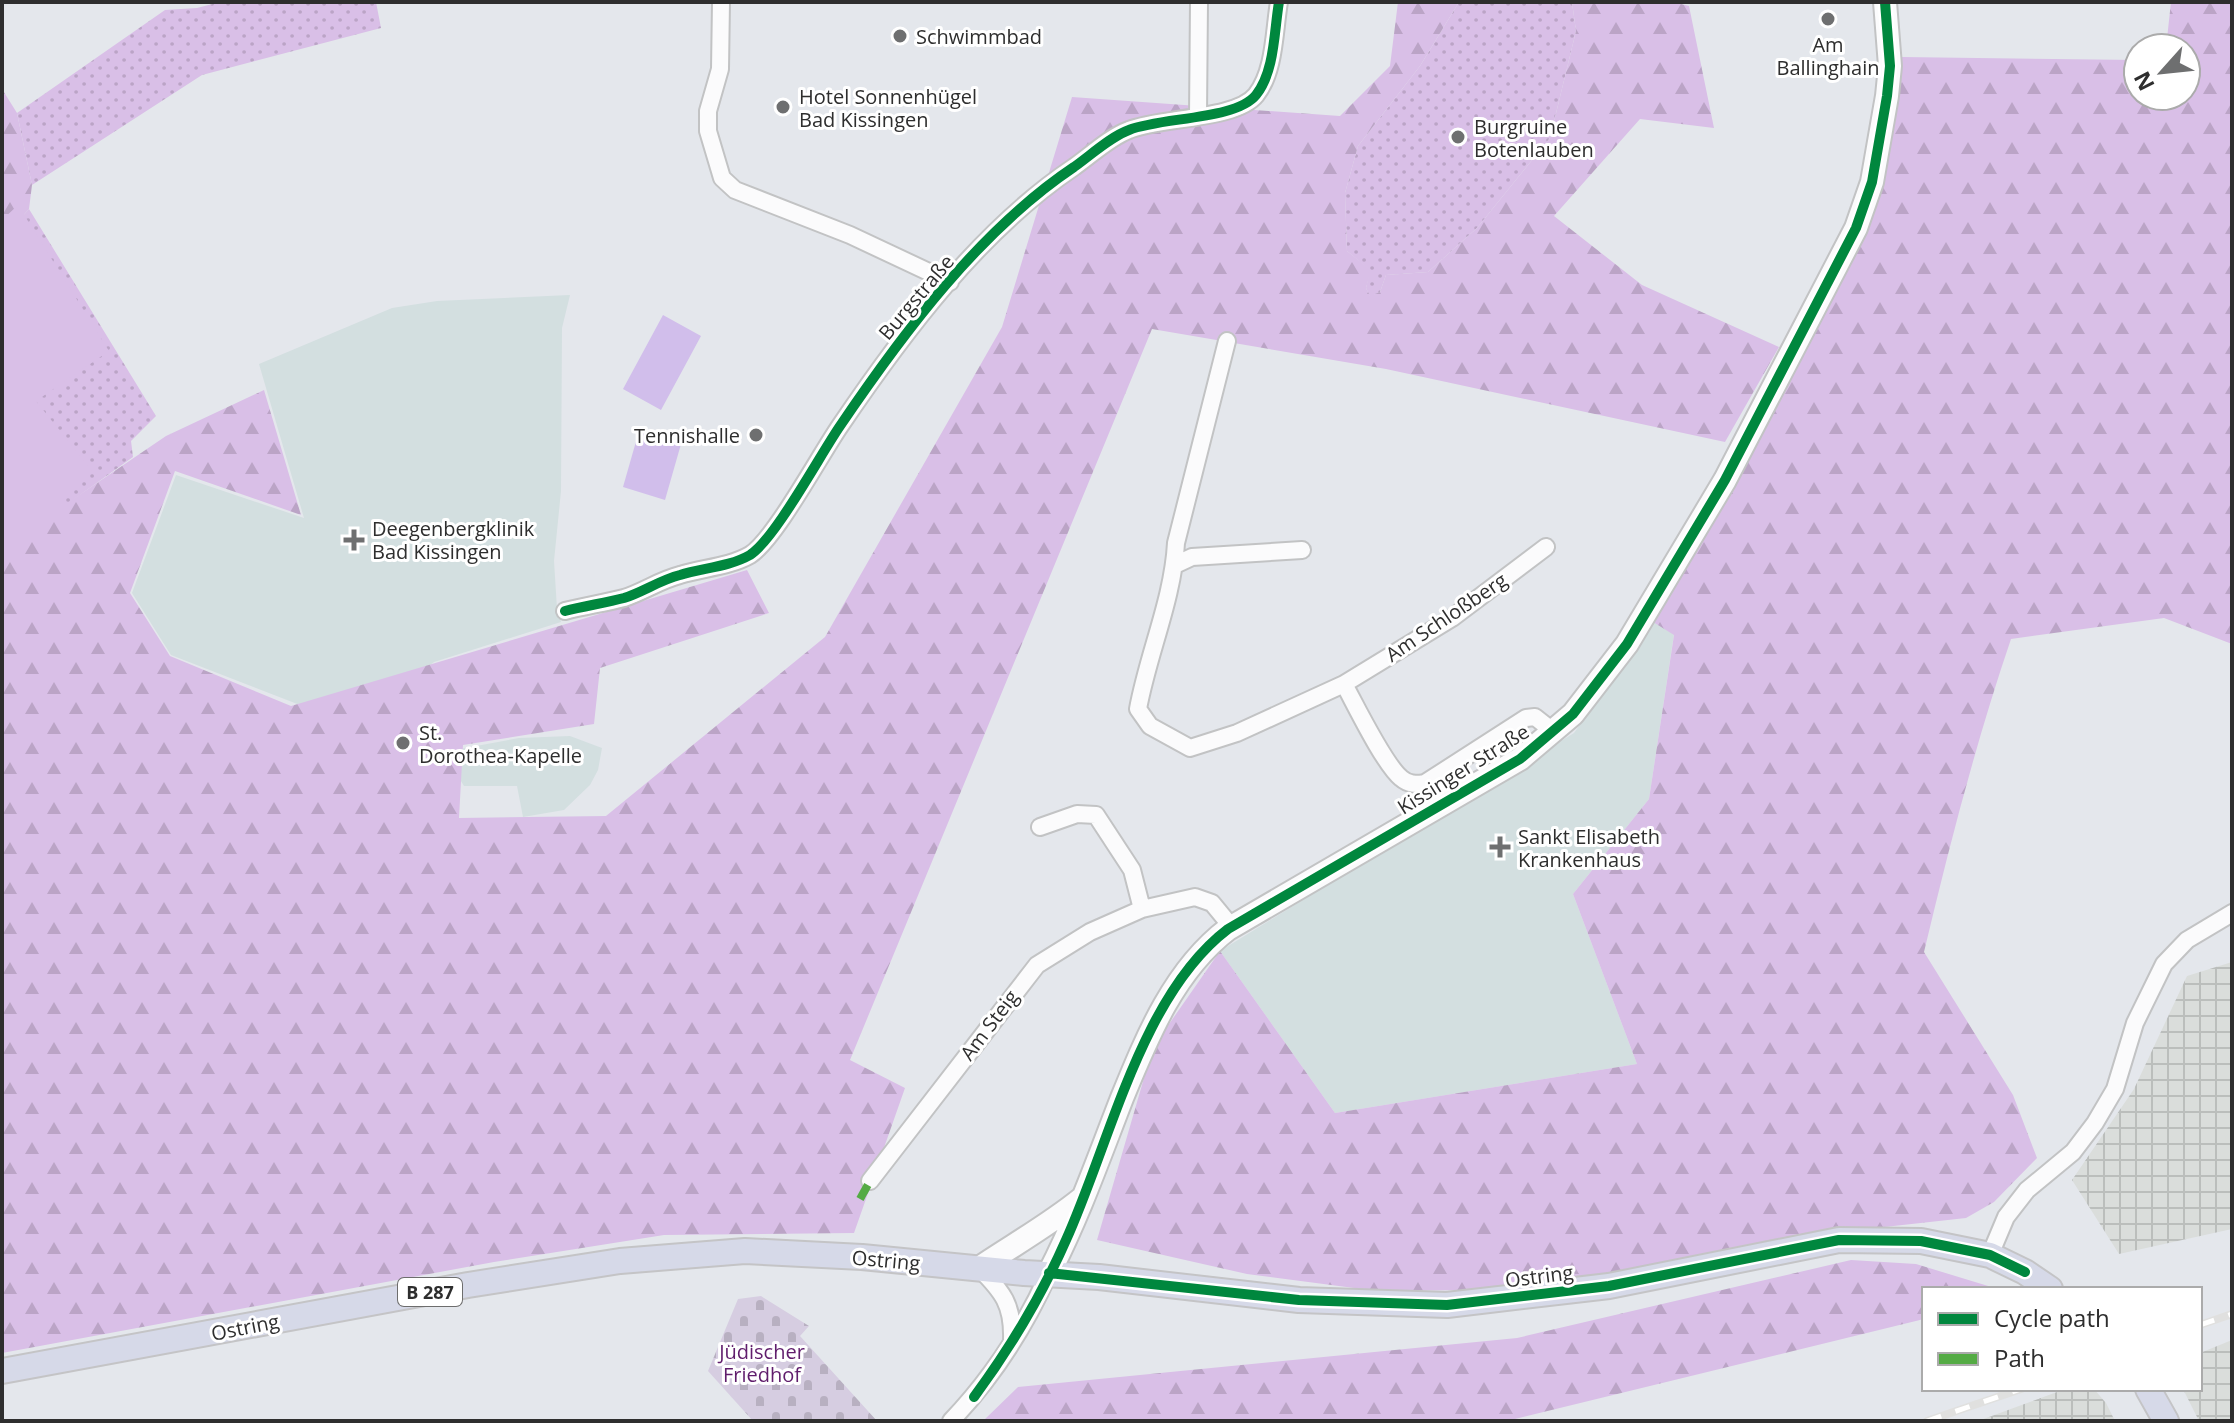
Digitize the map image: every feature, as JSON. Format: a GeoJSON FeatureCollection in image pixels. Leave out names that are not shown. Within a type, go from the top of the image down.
{"type":"FeatureCollection","features":[{"type":"Feature","properties":{"kind":"main road","name":"Ostring"},"geometry":{"type":"LineString","coordinates":[[2,1371],[468,1285],[620,1261],[745,1251],[862,1257],[1049,1273],[1299,1300],[1447,1305],[1609,1286],[1839,1240],[1921,1241],[1990,1255],[2047,1287]]}},
{"type":"Feature","properties":{"kind":"main road"},"geometry":{"type":"LineString","coordinates":[[2149,1391],[2166,1421]]}},
{"type":"Feature","properties":{"kind":"street","name":"Burgstraße"},"geometry":{"type":"LineString","coordinates":[[721,2],[720,69],[708,111],[708,131],[722,178],[735,190],[850,235],[950,282]]}},
{"type":"Feature","properties":{"kind":"street"},"geometry":{"type":"LineString","coordinates":[[1198,115],[1199,2]]}},
{"type":"Feature","properties":{"kind":"street","name":"Burgstraße"},"geometry":{"type":"LineString","coordinates":[[565,611],[626,597],[678,575],[740,560],[765,543],[840,425],[913,325],[1015,213],[1044,186],[1128,130],[1198,115],[1227,113],[1255,97],[1270,57],[1279,2]]}},
{"type":"Feature","properties":{"kind":"street","name":"Kissinger Straße"},"geometry":{"type":"LineString","coordinates":[[1049,1273],[1067,1238],[1144,1045],[1167,1000],[1212,941],[1520,759],[1554,732],[1599,682],[1642,621],[1725,480],[1856,228],[1872,182],[1887,96],[1890,66],[1885,2]]}},
{"type":"Feature","properties":{"kind":"street","name":"Am Schloßberg"},"geometry":{"type":"LineString","coordinates":[[1227,341],[1180,528],[1175,565],[1144,673],[1138,709],[1150,726],[1190,748],[1237,733],[1344,684],[1452,618],[1546,547]]}},
{"type":"Feature","properties":{"kind":"street"},"geometry":{"type":"LineString","coordinates":[[1175,565],[1192,557],[1302,550]]}},
{"type":"Feature","properties":{"kind":"street"},"geometry":{"type":"LineString","coordinates":[[1344,684],[1388,762],[1400,778],[1412,785],[1425,783],[1526,718],[1535,717],[1554,732]]}},
{"type":"Feature","properties":{"kind":"street"},"geometry":{"type":"LineString","coordinates":[[1040,827],[1077,814],[1096,815],[1132,870],[1142,909]]}},
{"type":"Feature","properties":{"kind":"street","name":"Am Steig"},"geometry":{"type":"LineString","coordinates":[[870,1181],[1037,965],[1090,932],[1142,909],[1195,897],[1212,903],[1226,920],[1228,929]]}},
{"type":"Feature","properties":{"kind":"street"},"geometry":{"type":"LineString","coordinates":[[1990,1255],[2006,1217],[2027,1190],[2073,1152],[2095,1123],[2115,1089],[2135,1023],[2164,964],[2187,940],[2232,913]]}},
{"type":"Feature","properties":{"kind":"street"},"geometry":{"type":"LineString","coordinates":[[1012,1345],[1013,1320],[1007,1300],[979,1268],[1055,1220],[1082,1198]]}},
{"type":"Feature","properties":{"kind":"street"},"geometry":{"type":"LineString","coordinates":[[951,1421],[974,1397],[1012,1345],[1049,1273]]}},
{"type":"Feature","properties":{"kind":"shaded area","name":"Deegenbergklinik Bad Kissingen"},"geometry":{"type":"Polygon","coordinates":[[[570,295],[562,328],[561,491],[554,561],[557,609],[561,622],[434,662],[424,670],[460,749],[519,738],[570,736],[602,748],[598,770],[590,785],[564,810],[523,817],[517,786],[464,786],[450,763],[171,655],[132,593],[176,475],[304,518],[259,364],[392,308],[437,301],[570,295]]]}},
{"type":"Feature","properties":{"kind":"shaded area"},"geometry":{"type":"Polygon","coordinates":[[[663,315],[701,336],[661,410],[623,389],[663,315]]]}},
{"type":"Feature","properties":{"kind":"shaded area"},"geometry":{"type":"Polygon","coordinates":[[[639,431],[681,444],[665,500],[623,487],[639,431]]]}},
{"type":"Feature","properties":{"kind":"shaded area","name":"Sankt Elisabeth Krankenhaus"},"geometry":{"type":"Polygon","coordinates":[[[1653,622],[1674,634],[1649,799],[1573,894],[1637,1064],[1335,1113],[1220,951],[1574,733],[1653,622]]]}},
{"type":"Feature","properties":{"kind":"shaded area"},"geometry":{"type":"Polygon","coordinates":[[[2232,962],[2232,1229],[2119,1254],[2072,1180],[2134,1089],[2187,976],[2232,962]]]}},
{"type":"Feature","properties":{"kind":"shaded area"},"geometry":{"type":"Polygon","coordinates":[[[2232,1340],[2232,1421],[2199,1421],[2184,1391],[2202,1391],[2202,1352],[2232,1340]]]}},
{"type":"Feature","properties":{"kind":"shaded area"},"geometry":{"type":"Polygon","coordinates":[[[2060,1391],[2096,1391],[2115,1421],[1978,1421],[2060,1391]]]}},
{"type":"Feature","properties":{"kind":"green space"},"geometry":{"type":"Polygon","coordinates":[[[220,2],[376,2],[381,28],[202,75],[32,185],[17,113],[165,10],[197,8],[220,2]]]}},
{"type":"Feature","properties":{"kind":"green space"},"geometry":{"type":"Polygon","coordinates":[[[1398,2],[1459,2],[1420,66],[1358,146],[1345,193],[1347,251],[1371,270],[1366,288],[1370,296],[1380,292],[1386,275],[1428,272],[1477,228],[1550,138],[1576,31],[1572,2],[1673,2],[1689,6],[1714,128],[1640,119],[1554,216],[1642,285],[1779,347],[1725,442],[1386,369],[1152,329],[850,1060],[905,1088],[854,1233],[664,1235],[494,1262],[2,1353],[2,432],[63,506],[166,436],[264,390],[301,515],[175,471],[130,593],[170,656],[291,706],[747,570],[769,613],[600,668],[594,724],[463,745],[459,818],[606,816],[825,637],[1002,327],[1072,97],[1340,116],[1390,66],[1398,2]]]}},
{"type":"Feature","properties":{"kind":"green space"},"geometry":{"type":"Polygon","coordinates":[[[1459,2],[1572,2],[1576,31],[1550,138],[1477,228],[1428,272],[1386,275],[1380,292],[1370,297],[1366,288],[1370,270],[1347,251],[1345,193],[1358,146],[1420,66],[1459,2]]]}},
{"type":"Feature","properties":{"kind":"green space"},"geometry":{"type":"Polygon","coordinates":[[[2171,2],[2232,2],[2232,644],[2164,618],[2011,639],[1964,795],[1924,952],[2013,1095],[2037,1158],[1994,1202],[1966,1218],[1776,1239],[1587,1277],[1468,1290],[1377,1291],[1247,1274],[1097,1240],[1153,1047],[1220,951],[1335,1113],[1637,1064],[1573,894],[1649,799],[1674,635],[1653,622],[1758,437],[1888,146],[1902,57],[2122,60],[2122,112],[2202,112],[2202,32],[2168,32],[2171,2]]]}},
{"type":"Feature","properties":{"kind":"green space"},"geometry":{"type":"Polygon","coordinates":[[[2,89],[17,113],[32,185],[29,209],[2,239],[2,89]]]}},
{"type":"Feature","properties":{"kind":"green space"},"geometry":{"type":"Polygon","coordinates":[[[18,205],[109,351],[36,401],[92,471],[2,567],[2,220],[18,205]]]}},
{"type":"Feature","properties":{"kind":"green space"},"geometry":{"type":"Polygon","coordinates":[[[29,209],[156,416],[131,441],[133,457],[63,507],[2,432],[2,239],[29,209]]]}},
{"type":"Feature","properties":{"kind":"green space"},"geometry":{"type":"Polygon","coordinates":[[[1851,1260],[1916,1264],[1991,1287],[1922,1287],[1922,1319],[1507,1421],[983,1421],[1018,1387],[1517,1338],[1851,1260]]]}},
{"type":"Feature","properties":{"kind":"green space","name":"Jüdischer Friedhof"},"geometry":{"type":"Polygon","coordinates":[[[761,1296],[809,1326],[800,1336],[877,1421],[753,1421],[708,1371],[738,1299],[761,1296]]]}},
{"type":"Feature","properties":{"kind":"railway"},"geometry":{"type":"LineString","coordinates":[[2202,1324],[2232,1314]]}},
{"type":"Feature","properties":{"kind":"railway"},"geometry":{"type":"LineString","coordinates":[[1927,1421],[2015,1391]]}},
{"type":"Feature","properties":{"kind":"marked path"},"geometry":{"type":"LineString","coordinates":[[860,1199],[870,1181]]}},
{"type":"Feature","properties":{"kind":"cycle path"},"geometry":{"type":"LineString","coordinates":[[565,611],[624,598],[673,577],[724,565],[750,555],[784,515],[840,426],[890,355],[945,285],[1007,221],[1040,192],[1122,133],[1143,126],[1215,114],[1246,103],[1256,95],[1270,63],[1279,2]]}},
{"type":"Feature","properties":{"kind":"cycle path"},"geometry":{"type":"LineString","coordinates":[[974,1397],[1036,1302],[1066,1240],[1150,1031],[1172,992],[1198,957],[1228,929],[1520,759],[1573,714],[1627,644],[1725,480],[1856,228],[1872,182],[1887,96],[1890,66],[1885,2]]}},
{"type":"Feature","properties":{"kind":"cycle path"},"geometry":{"type":"LineString","coordinates":[[1049,1273],[1299,1300],[1447,1305],[1609,1286],[1839,1240],[1921,1241],[1990,1255],[2025,1272]]}},
{"type":"Feature","properties":{"kind":"place","name":"Am Ballinghain"},"geometry":{"type":"Point","coordinates":[1828,19]}},
{"type":"Feature","properties":{"kind":"place","name":"Schwimmbad"},"geometry":{"type":"Point","coordinates":[900,36]}},
{"type":"Feature","properties":{"kind":"place","name":"Hotel Sonnenhügel Bad Kissingen"},"geometry":{"type":"Point","coordinates":[783,107]}},
{"type":"Feature","properties":{"kind":"place","name":"Burgruine Botenlauben"},"geometry":{"type":"Point","coordinates":[1458,137]}},
{"type":"Feature","properties":{"kind":"place","name":"Tennishalle"},"geometry":{"type":"Point","coordinates":[756,435]}},
{"type":"Feature","properties":{"kind":"place","name":"Deegenbergklinik Bad Kissingen"},"geometry":{"type":"Point","coordinates":[354,540]}},
{"type":"Feature","properties":{"kind":"place","name":"St. Dorothea-Kapelle"},"geometry":{"type":"Point","coordinates":[403,743]}},
{"type":"Feature","properties":{"kind":"place","name":"Sankt Elisabeth Krankenhaus"},"geometry":{"type":"Point","coordinates":[1500,847]}}]}
